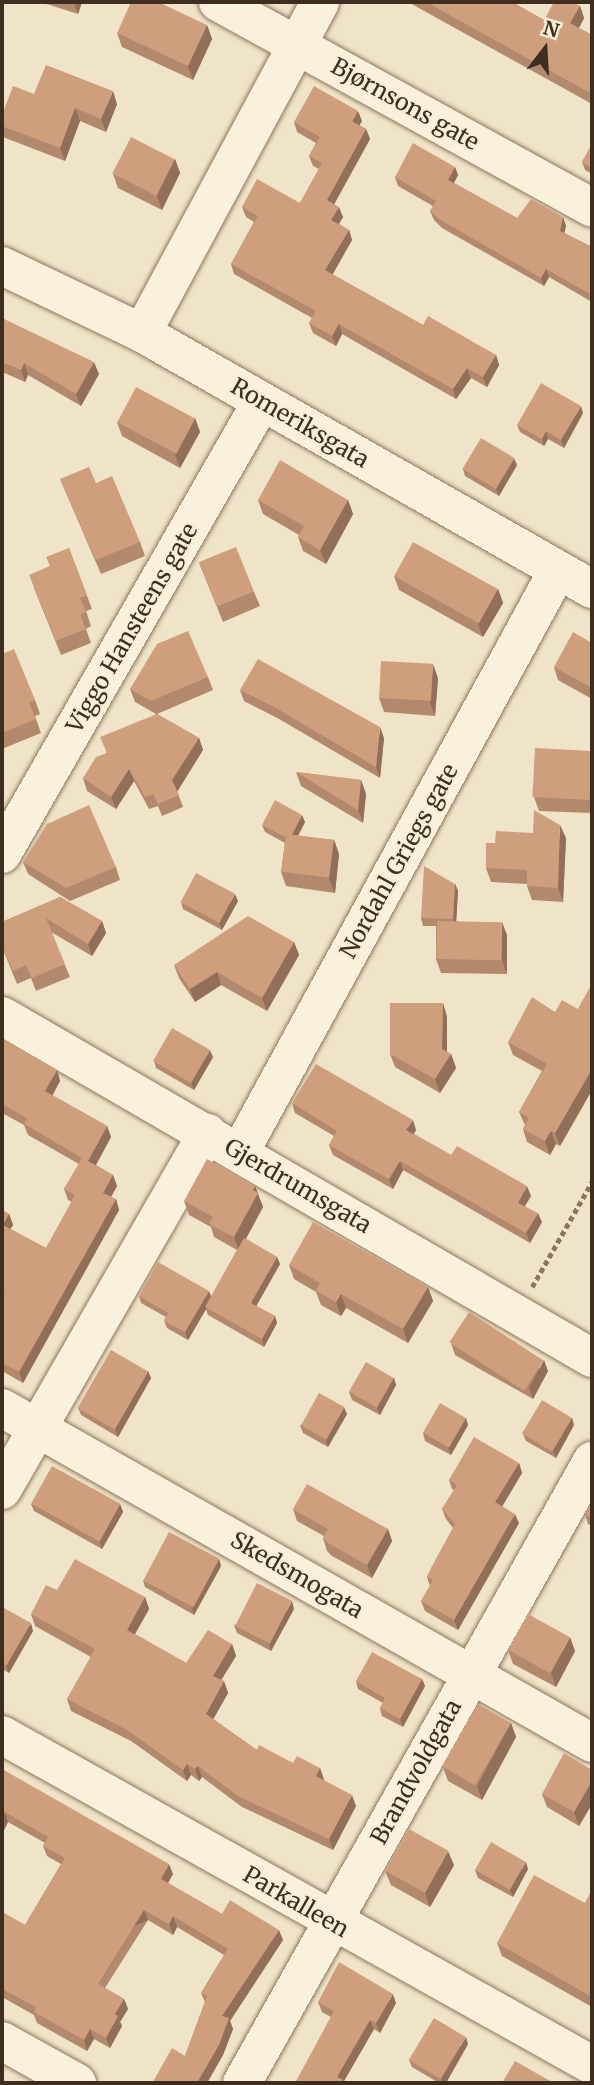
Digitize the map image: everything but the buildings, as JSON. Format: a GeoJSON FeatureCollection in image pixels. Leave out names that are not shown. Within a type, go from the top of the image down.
{"type":"FeatureCollection","features":[{"type":"Feature","properties":{"kind":"street","name":"Bjørnsons gate"},"geometry":{"type":"LineString","coordinates":[[218,2],[592,208]]}},
{"type":"Feature","properties":{"kind":"street"},"geometry":{"type":"LineString","coordinates":[[142,333],[320,2]]}},
{"type":"Feature","properties":{"kind":"street","name":"Romeriksgata"},"geometry":{"type":"LineString","coordinates":[[2,266],[142,333],[592,589]]}},
{"type":"Feature","properties":{"kind":"street","name":"Viggo Hansteens gate"},"geometry":{"type":"LineString","coordinates":[[2,854],[262,401]]}},
{"type":"Feature","properties":{"kind":"street","name":"Nordahl Griegs gate"},"geometry":{"type":"LineString","coordinates":[[240,1152],[558,570]]}},
{"type":"Feature","properties":{"kind":"street","name":"Gjerdrumsgata"},"geometry":{"type":"LineString","coordinates":[[2,1016],[518,1312],[592,1358]]}},
{"type":"Feature","properties":{"kind":"street"},"geometry":{"type":"LineString","coordinates":[[2,1490],[207,1133]]}},
{"type":"Feature","properties":{"kind":"street","name":"Skedsmogata"},"geometry":{"type":"LineString","coordinates":[[2,1408],[592,1742]]}},
{"type":"Feature","properties":{"kind":"street","name":"Brandvoldgata"},"geometry":{"type":"LineString","coordinates":[[242,2083],[333,1924],[470,1673],[592,1461]]}},
{"type":"Feature","properties":{"kind":"street","name":"Parkalleen"},"geometry":{"type":"LineString","coordinates":[[2,1735],[333,1924],[592,2065]]}},
{"type":"Feature","properties":{"kind":"street"},"geometry":{"type":"LineString","coordinates":[[2,2041],[77,2083]]}},
{"type":"Feature","properties":{"kind":"path"},"geometry":{"type":"LineString","coordinates":[[518,1312],[592,1182]]}}]}
